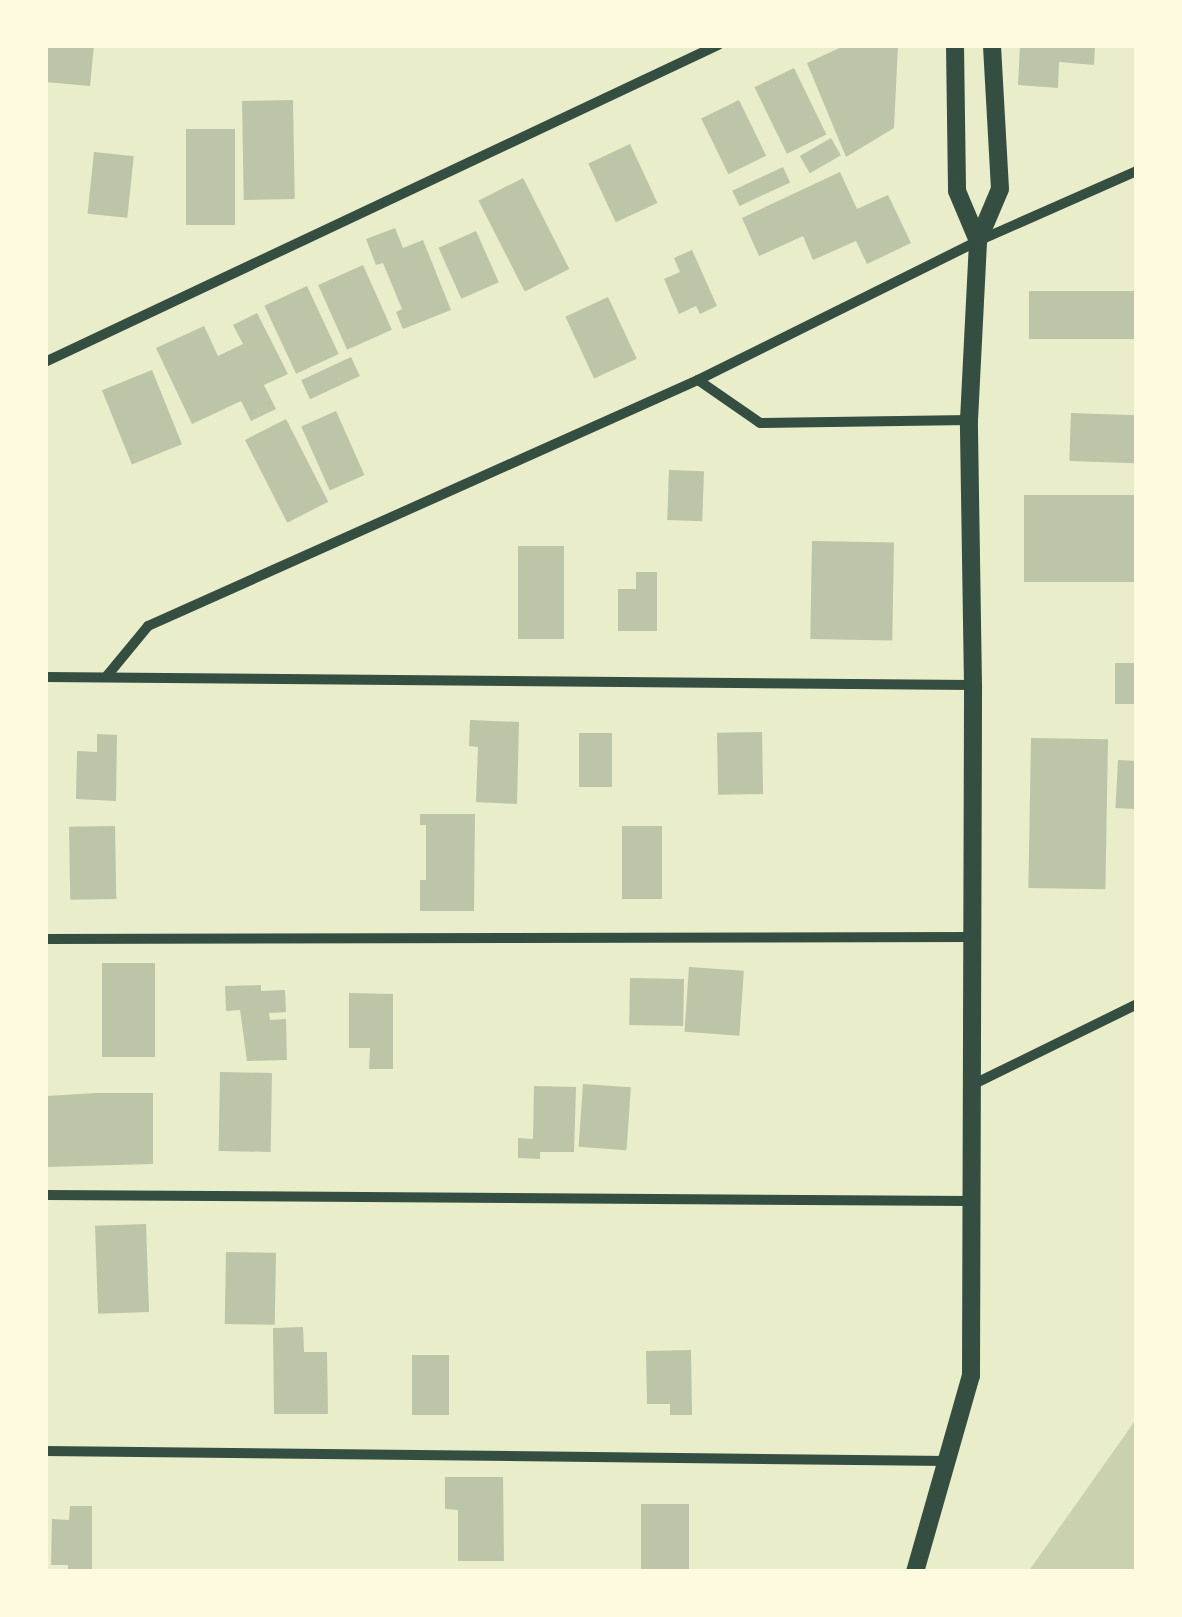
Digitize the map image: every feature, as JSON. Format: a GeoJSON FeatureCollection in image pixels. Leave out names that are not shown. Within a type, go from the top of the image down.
{"type":"FeatureCollection","features":[{"type":"Feature","properties":{"kind":"street"},"geometry":{"type":"LineString","coordinates":[[45,362],[718,45]]}},
{"type":"Feature","properties":{"kind":"street"},"geometry":{"type":"LineString","coordinates":[[955,45],[957,191],[978,242]]}},
{"type":"Feature","properties":{"kind":"street"},"geometry":{"type":"LineString","coordinates":[[915,1572],[971,1376],[973,685],[968,420],[978,242],[1000,189],[992,45]]}},
{"type":"Feature","properties":{"kind":"street"},"geometry":{"type":"LineString","coordinates":[[106,676],[148,626],[698,380],[978,242],[1137,171]]}},
{"type":"Feature","properties":{"kind":"street"},"geometry":{"type":"LineString","coordinates":[[698,380],[760,423],[968,420]]}},
{"type":"Feature","properties":{"kind":"street"},"geometry":{"type":"LineString","coordinates":[[45,678],[973,685]]}},
{"type":"Feature","properties":{"kind":"street"},"geometry":{"type":"LineString","coordinates":[[45,939],[972,938]]}},
{"type":"Feature","properties":{"kind":"street"},"geometry":{"type":"LineString","coordinates":[[972,1085],[1137,1004]]}},
{"type":"Feature","properties":{"kind":"street"},"geometry":{"type":"LineString","coordinates":[[45,1195],[970,1201]]}},
{"type":"Feature","properties":{"kind":"street"},"geometry":{"type":"LineString","coordinates":[[45,1451],[948,1462]]}},
{"type":"Feature","properties":{"kind":"green space"},"geometry":{"type":"Polygon","coordinates":[[[1137,1418],[1137,1572],[1028,1572],[1137,1418]]]}},
{"type":"Feature","properties":{"kind":"building"},"geometry":{"type":"Polygon","coordinates":[[[45,45],[94,45],[90,86],[45,82],[45,45]]]}},
{"type":"Feature","properties":{"kind":"building"},"geometry":{"type":"Polygon","coordinates":[[[846,45],[898,45],[894,128],[846,157],[807,63],[846,45]]]}},
{"type":"Feature","properties":{"kind":"building"},"geometry":{"type":"Polygon","coordinates":[[[1020,45],[1095,45],[1094,65],[1059,62],[1058,88],[1018,85],[1020,45]]]}},
{"type":"Feature","properties":{"kind":"building"},"geometry":{"type":"Polygon","coordinates":[[[794,68],[826,135],[787,154],[754,87],[794,68]]]}},
{"type":"Feature","properties":{"kind":"building"},"geometry":{"type":"Polygon","coordinates":[[[293,100],[295,199],[244,200],[242,101],[293,100]]]}},
{"type":"Feature","properties":{"kind":"building"},"geometry":{"type":"Polygon","coordinates":[[[739,100],[766,156],[728,174],[701,118],[739,100]]]}},
{"type":"Feature","properties":{"kind":"building"},"geometry":{"type":"Polygon","coordinates":[[[186,129],[235,129],[235,225],[186,225],[186,129]]]}},
{"type":"Feature","properties":{"kind":"building"},"geometry":{"type":"Polygon","coordinates":[[[831,138],[841,155],[810,173],[800,156],[831,138]]]}},
{"type":"Feature","properties":{"kind":"building"},"geometry":{"type":"Polygon","coordinates":[[[630,144],[657,203],[616,222],[588,163],[630,144]]]}},
{"type":"Feature","properties":{"kind":"building"},"geometry":{"type":"Polygon","coordinates":[[[94,152],[134,156],[127,218],[88,214],[94,152]]]}},
{"type":"Feature","properties":{"kind":"building"},"geometry":{"type":"Polygon","coordinates":[[[783,167],[790,182],[739,206],[732,191],[783,167]]]}},
{"type":"Feature","properties":{"kind":"building"},"geometry":{"type":"Polygon","coordinates":[[[840,172],[857,209],[888,195],[911,243],[867,264],[856,241],[813,260],[803,236],[759,256],[742,218],[840,172]]]}},
{"type":"Feature","properties":{"kind":"building"},"geometry":{"type":"Polygon","coordinates":[[[523,178],[569,269],[525,292],[478,201],[523,178]]]}},
{"type":"Feature","properties":{"kind":"building"},"geometry":{"type":"Polygon","coordinates":[[[395,228],[403,248],[423,240],[451,310],[403,329],[396,312],[402,309],[383,263],[376,265],[366,239],[395,228]]]}},
{"type":"Feature","properties":{"kind":"building"},"geometry":{"type":"Polygon","coordinates":[[[476,231],[499,282],[461,299],[439,248],[476,231]]]}},
{"type":"Feature","properties":{"kind":"building"},"geometry":{"type":"Polygon","coordinates":[[[692,250],[717,306],[700,314],[696,306],[679,314],[664,279],[680,272],[674,258],[692,250]]]}},
{"type":"Feature","properties":{"kind":"building"},"geometry":{"type":"Polygon","coordinates":[[[363,265],[392,330],[347,350],[318,285],[363,265]]]}},
{"type":"Feature","properties":{"kind":"building"},"geometry":{"type":"Polygon","coordinates":[[[307,286],[339,354],[296,374],[264,306],[307,286]]]}},
{"type":"Feature","properties":{"kind":"building"},"geometry":{"type":"Polygon","coordinates":[[[1029,291],[1137,291],[1137,339],[1029,339],[1029,291]]]}},
{"type":"Feature","properties":{"kind":"building"},"geometry":{"type":"Polygon","coordinates":[[[608,297],[637,359],[594,378],[565,317],[608,297]]]}},
{"type":"Feature","properties":{"kind":"building"},"geometry":{"type":"Polygon","coordinates":[[[257,313],[288,374],[264,385],[276,409],[251,421],[241,401],[192,424],[156,348],[204,326],[218,356],[243,344],[233,325],[257,313]]]}},
{"type":"Feature","properties":{"kind":"building"},"geometry":{"type":"Polygon","coordinates":[[[351,357],[360,376],[310,399],[301,380],[351,357]]]}},
{"type":"Feature","properties":{"kind":"building"},"geometry":{"type":"Polygon","coordinates":[[[152,370],[182,444],[132,464],[102,390],[152,370]]]}},
{"type":"Feature","properties":{"kind":"building"},"geometry":{"type":"Polygon","coordinates":[[[336,411],[364,475],[330,490],[301,426],[336,411]]]}},
{"type":"Feature","properties":{"kind":"building"},"geometry":{"type":"Polygon","coordinates":[[[1071,413],[1137,415],[1135,463],[1069,461],[1071,413]]]}},
{"type":"Feature","properties":{"kind":"building"},"geometry":{"type":"Polygon","coordinates":[[[286,419],[328,502],[287,523],[245,440],[286,419]]]}},
{"type":"Feature","properties":{"kind":"building"},"geometry":{"type":"Polygon","coordinates":[[[669,470],[704,471],[702,521],[667,520],[669,470]]]}},
{"type":"Feature","properties":{"kind":"building"},"geometry":{"type":"Polygon","coordinates":[[[1024,495],[1137,495],[1137,582],[1024,582],[1024,495]]]}},
{"type":"Feature","properties":{"kind":"building"},"geometry":{"type":"Polygon","coordinates":[[[812,541],[894,542],[892,640],[810,639],[812,541]]]}},
{"type":"Feature","properties":{"kind":"building"},"geometry":{"type":"Polygon","coordinates":[[[518,546],[564,546],[564,639],[518,639],[518,546]]]}},
{"type":"Feature","properties":{"kind":"building"},"geometry":{"type":"Polygon","coordinates":[[[636,572],[657,572],[657,631],[618,631],[618,589],[636,589],[636,572]]]}},
{"type":"Feature","properties":{"kind":"building"},"geometry":{"type":"Polygon","coordinates":[[[1115,663],[1137,663],[1137,704],[1115,704],[1115,663]]]}},
{"type":"Feature","properties":{"kind":"building"},"geometry":{"type":"Polygon","coordinates":[[[470,720],[519,722],[517,804],[476,802],[478,747],[469,746],[470,720]]]}},
{"type":"Feature","properties":{"kind":"building"},"geometry":{"type":"Polygon","coordinates":[[[762,732],[763,794],[718,795],[717,733],[762,732]]]}},
{"type":"Feature","properties":{"kind":"building"},"geometry":{"type":"Polygon","coordinates":[[[579,733],[612,733],[612,787],[579,787],[579,733]]]}},
{"type":"Feature","properties":{"kind":"building"},"geometry":{"type":"Polygon","coordinates":[[[97,734],[117,735],[116,801],[76,799],[77,751],[97,752],[97,734]]]}},
{"type":"Feature","properties":{"kind":"building"},"geometry":{"type":"Polygon","coordinates":[[[1031,738],[1108,739],[1105,889],[1028,888],[1031,738]]]}},
{"type":"Feature","properties":{"kind":"building"},"geometry":{"type":"Polygon","coordinates":[[[1118,760],[1137,761],[1134,809],[1115,808],[1118,760]]]}},
{"type":"Feature","properties":{"kind":"building"},"geometry":{"type":"Polygon","coordinates":[[[420,814],[475,814],[474,911],[420,911],[420,880],[426,880],[426,825],[420,825],[420,814]]]}},
{"type":"Feature","properties":{"kind":"building"},"geometry":{"type":"Polygon","coordinates":[[[115,826],[116,899],[70,900],[69,827],[115,826]]]}},
{"type":"Feature","properties":{"kind":"building"},"geometry":{"type":"Polygon","coordinates":[[[622,826],[662,826],[662,899],[622,899],[622,826]]]}},
{"type":"Feature","properties":{"kind":"building"},"geometry":{"type":"Polygon","coordinates":[[[102,963],[155,963],[155,1057],[102,1057],[102,963]]]}},
{"type":"Feature","properties":{"kind":"building"},"geometry":{"type":"Polygon","coordinates":[[[689,967],[744,971],[739,1036],[684,1032],[689,967]]]}},
{"type":"Feature","properties":{"kind":"building"},"geometry":{"type":"Polygon","coordinates":[[[630,978],[684,979],[683,1026],[629,1025],[630,978]]]}},
{"type":"Feature","properties":{"kind":"building"},"geometry":{"type":"Polygon","coordinates":[[[261,985],[261,991],[285,990],[286,1012],[269,1013],[270,1020],[286,1019],[287,1060],[247,1061],[240,1010],[226,1011],[225,986],[261,985]]]}},
{"type":"Feature","properties":{"kind":"building"},"geometry":{"type":"Polygon","coordinates":[[[349,993],[393,994],[393,1069],[369,1069],[370,1048],[349,1048],[349,993]]]}},
{"type":"Feature","properties":{"kind":"building"},"geometry":{"type":"Polygon","coordinates":[[[220,1072],[272,1073],[271,1152],[219,1151],[220,1072]]]}},
{"type":"Feature","properties":{"kind":"building"},"geometry":{"type":"Polygon","coordinates":[[[583,1084],[631,1087],[626,1150],[579,1147],[583,1084]]]}},
{"type":"Feature","properties":{"kind":"building"},"geometry":{"type":"Polygon","coordinates":[[[534,1086],[576,1087],[574,1152],[540,1152],[540,1159],[518,1158],[518,1138],[533,1139],[534,1086]]]}},
{"type":"Feature","properties":{"kind":"building"},"geometry":{"type":"Polygon","coordinates":[[[153,1093],[153,1164],[47,1167],[47,1096],[153,1093]]]}},
{"type":"Feature","properties":{"kind":"building"},"geometry":{"type":"Polygon","coordinates":[[[146,1224],[149,1312],[98,1314],[95,1226],[146,1224]]]}},
{"type":"Feature","properties":{"kind":"building"},"geometry":{"type":"Polygon","coordinates":[[[226,1252],[276,1253],[275,1325],[225,1324],[226,1252]]]}},
{"type":"Feature","properties":{"kind":"building"},"geometry":{"type":"Polygon","coordinates":[[[303,1327],[304,1352],[327,1352],[328,1414],[274,1414],[273,1328],[303,1327]]]}},
{"type":"Feature","properties":{"kind":"building"},"geometry":{"type":"Polygon","coordinates":[[[691,1350],[692,1415],[670,1415],[670,1404],[647,1404],[646,1351],[691,1350]]]}},
{"type":"Feature","properties":{"kind":"building"},"geometry":{"type":"Polygon","coordinates":[[[412,1355],[449,1355],[449,1415],[412,1415],[412,1355]]]}},
{"type":"Feature","properties":{"kind":"building"},"geometry":{"type":"Polygon","coordinates":[[[445,1477],[503,1477],[504,1561],[458,1561],[458,1510],[445,1509],[445,1477]]]}},
{"type":"Feature","properties":{"kind":"building"},"geometry":{"type":"Polygon","coordinates":[[[641,1504],[689,1504],[689,1572],[641,1572],[641,1504]]]}},
{"type":"Feature","properties":{"kind":"building"},"geometry":{"type":"Polygon","coordinates":[[[70,1506],[92,1506],[92,1572],[68,1572],[68,1565],[51,1565],[52,1519],[69,1520],[70,1506]]]}}]}
